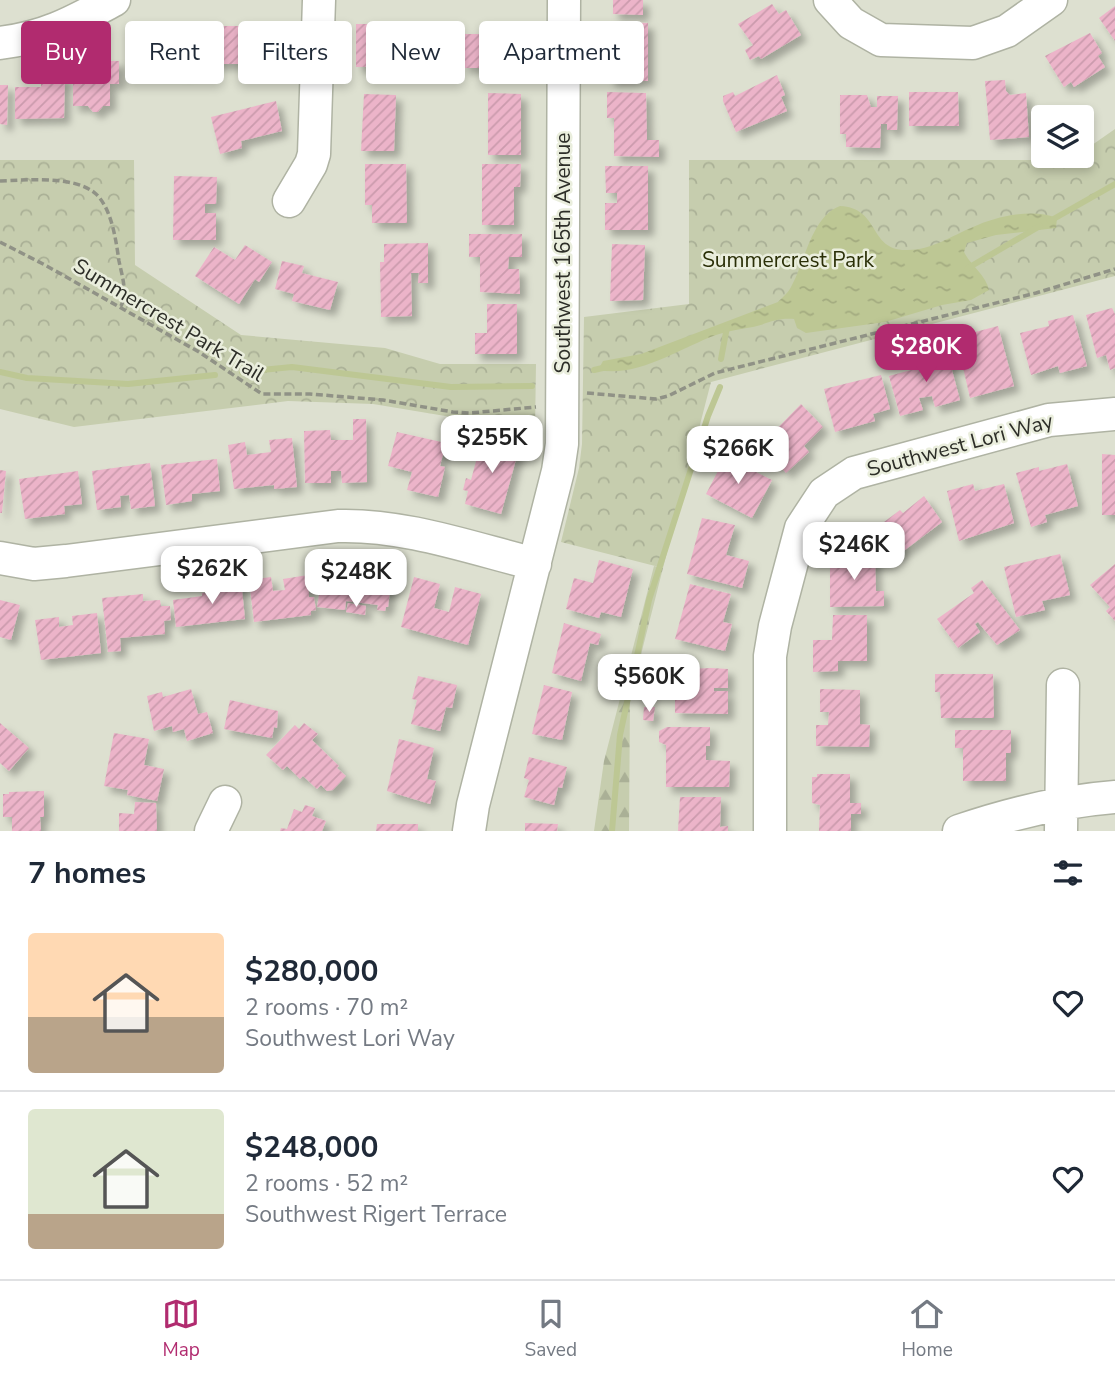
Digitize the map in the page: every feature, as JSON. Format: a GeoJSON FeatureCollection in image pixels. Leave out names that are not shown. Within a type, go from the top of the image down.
{"type":"FeatureCollection","features":[{"type":"Feature","properties":{"kind":"street"},"geometry":{"type":"LineString","coordinates":[[0,43],[30,39],[63,28],[114,0]]}},
{"type":"Feature","properties":{"kind":"street"},"geometry":{"type":"LineString","coordinates":[[289,201],[314,154],[319,0]]}},
{"type":"Feature","properties":{"kind":"street","name":"Southwest 165th Avenue"},"geometry":{"type":"LineString","coordinates":[[470,831],[473,806],[558,471],[562,444],[564,0]]}},
{"type":"Feature","properties":{"kind":"street"},"geometry":{"type":"LineString","coordinates":[[830,0],[851,23],[881,40],[973,43],[1007,31],[1051,0]]}},
{"type":"Feature","properties":{"kind":"street","name":"Southwest Lori Way"},"geometry":{"type":"LineString","coordinates":[[771,831],[771,656],[775,626],[802,528],[824,493],[854,473],[1049,420],[1115,414]]}},
{"type":"Feature","properties":{"kind":"street"},"geometry":{"type":"LineString","coordinates":[[0,558],[34,564],[363,525],[400,530],[535,564]]}},
{"type":"Feature","properties":{"kind":"street"},"geometry":{"type":"LineString","coordinates":[[1062,818],[1063,685]]}},
{"type":"Feature","properties":{"kind":"street"},"geometry":{"type":"LineString","coordinates":[[959,831],[988,821],[1062,818],[1115,797]]}},
{"type":"Feature","properties":{"kind":"street"},"geometry":{"type":"LineString","coordinates":[[211,831],[225,802]]}},
{"type":"Feature","properties":{"kind":"path"},"geometry":{"type":"LineString","coordinates":[[0,181],[38,180],[69,183],[82,186],[96,195],[106,210],[118,250],[124,293],[118,309]]}},
{"type":"Feature","properties":{"kind":"path","name":"Summercrest Park Trail"},"geometry":{"type":"LineString","coordinates":[[0,242],[199,352],[262,394],[310,394],[383,400],[470,413],[538,406]]}},
{"type":"Feature","properties":{"kind":"path"},"geometry":{"type":"LineString","coordinates":[[579,392],[656,399],[715,373],[1036,293],[1115,269]]}},
{"type":"Feature","properties":{"kind":"green space","name":"Summercrest Park"},"geometry":{"type":"Polygon","coordinates":[[[1115,129],[1115,276],[711,382],[663,568],[561,542],[582,444],[584,317],[689,304],[689,160],[1031,160],[1031,168],[1094,168],[1094,144],[1115,129]]]}},
{"type":"Feature","properties":{"kind":"green space"},"geometry":{"type":"Polygon","coordinates":[[[0,160],[134,160],[135,265],[241,335],[385,348],[440,364],[536,364],[535,431],[373,404],[288,401],[74,427],[0,409],[0,160]]]}},
{"type":"Feature","properties":{"kind":"green space"},"geometry":{"type":"Polygon","coordinates":[[[654,566],[663,568],[630,698],[629,831],[594,831],[604,761],[654,566]]]}},
{"type":"Feature","properties":{"kind":"water"},"geometry":{"type":"Polygon","coordinates":[[[840,206],[862,214],[886,244],[907,250],[933,245],[982,223],[1003,217],[1037,214],[1057,218],[1056,228],[996,235],[967,243],[964,252],[985,280],[989,290],[971,300],[942,305],[885,322],[806,333],[797,328],[794,319],[777,320],[716,335],[643,366],[628,370],[598,370],[603,361],[641,354],[778,302],[791,288],[816,229],[830,211],[840,206]]]}},
{"type":"Feature","properties":{"kind":"building"},"geometry":{"type":"Polygon","coordinates":[[[613,0],[643,0],[643,15],[613,14],[613,0]]]}},
{"type":"Feature","properties":{"kind":"building"},"geometry":{"type":"Polygon","coordinates":[[[772,4],[779,14],[786,10],[801,35],[761,59],[759,56],[750,60],[745,50],[753,45],[738,24],[772,4]]]}},
{"type":"Feature","properties":{"kind":"building"},"geometry":{"type":"Polygon","coordinates":[[[1115,6],[1115,41],[1099,18],[1115,6]]]}},
{"type":"Feature","properties":{"kind":"building"},"geometry":{"type":"Polygon","coordinates":[[[644,23],[648,23],[648,81],[644,81],[644,23]]]}},
{"type":"Feature","properties":{"kind":"building"},"geometry":{"type":"Polygon","coordinates":[[[356,24],[366,24],[366,67],[356,67],[356,24]]]}},
{"type":"Feature","properties":{"kind":"building"},"geometry":{"type":"Polygon","coordinates":[[[224,26],[238,26],[238,64],[224,64],[224,26]]]}},
{"type":"Feature","properties":{"kind":"building"},"geometry":{"type":"Polygon","coordinates":[[[1090,33],[1102,53],[1098,56],[1105,67],[1074,87],[1071,82],[1064,87],[1045,56],[1090,33]]]}},
{"type":"Feature","properties":{"kind":"building"},"geometry":{"type":"Polygon","coordinates":[[[465,34],[479,34],[479,68],[465,68],[465,34]]]}},
{"type":"Feature","properties":{"kind":"building"},"geometry":{"type":"Polygon","coordinates":[[[111,61],[119,61],[119,84],[111,84],[111,61]]]}},
{"type":"Feature","properties":{"kind":"building"},"geometry":{"type":"Polygon","coordinates":[[[777,75],[785,95],[781,97],[787,111],[736,132],[723,96],[733,92],[735,96],[777,75]]]}},
{"type":"Feature","properties":{"kind":"building"},"geometry":{"type":"Polygon","coordinates":[[[1005,80],[1006,91],[1010,95],[1026,93],[1029,137],[990,140],[985,81],[1005,80]]]}},
{"type":"Feature","properties":{"kind":"building"},"geometry":{"type":"Polygon","coordinates":[[[41,84],[65,84],[64,118],[15,119],[15,87],[41,87],[41,84]]]}},
{"type":"Feature","properties":{"kind":"building"},"geometry":{"type":"Polygon","coordinates":[[[73,84],[110,84],[110,106],[103,106],[98,112],[93,112],[88,106],[73,106],[73,84]]]}},
{"type":"Feature","properties":{"kind":"building"},"geometry":{"type":"Polygon","coordinates":[[[0,85],[8,85],[7,125],[0,124],[0,85]]]}},
{"type":"Feature","properties":{"kind":"building"},"geometry":{"type":"Polygon","coordinates":[[[607,92],[646,93],[647,140],[659,140],[659,157],[614,156],[614,118],[607,118],[607,92]]]}},
{"type":"Feature","properties":{"kind":"building"},"geometry":{"type":"Polygon","coordinates":[[[909,92],[958,92],[959,126],[909,126],[909,92]]]}},
{"type":"Feature","properties":{"kind":"building"},"geometry":{"type":"Polygon","coordinates":[[[488,93],[521,94],[521,155],[488,155],[488,93]]]}},
{"type":"Feature","properties":{"kind":"building"},"geometry":{"type":"Polygon","coordinates":[[[364,94],[396,95],[394,151],[361,151],[364,94]]]}},
{"type":"Feature","properties":{"kind":"building"},"geometry":{"type":"Polygon","coordinates":[[[840,95],[867,95],[871,107],[877,107],[877,96],[898,96],[897,130],[887,130],[887,124],[881,124],[880,148],[846,147],[846,134],[840,134],[840,95]]]}},
{"type":"Feature","properties":{"kind":"building"},"geometry":{"type":"Polygon","coordinates":[[[276,101],[282,131],[241,141],[242,148],[220,154],[211,117],[276,101]]]}},
{"type":"Feature","properties":{"kind":"building"},"geometry":{"type":"Polygon","coordinates":[[[365,164],[406,164],[407,223],[372,223],[372,205],[365,205],[365,164]]]}},
{"type":"Feature","properties":{"kind":"building"},"geometry":{"type":"Polygon","coordinates":[[[482,164],[521,164],[520,187],[514,187],[514,225],[482,225],[482,164]]]}},
{"type":"Feature","properties":{"kind":"building"},"geometry":{"type":"Polygon","coordinates":[[[605,166],[648,166],[648,230],[605,230],[605,203],[617,203],[617,193],[606,193],[605,166]]]}},
{"type":"Feature","properties":{"kind":"building"},"geometry":{"type":"Polygon","coordinates":[[[174,176],[217,177],[216,204],[205,204],[205,213],[216,213],[216,240],[173,240],[174,176]]]}},
{"type":"Feature","properties":{"kind":"building"},"geometry":{"type":"Polygon","coordinates":[[[469,234],[522,234],[522,257],[509,257],[508,269],[519,269],[520,294],[480,292],[480,257],[469,257],[469,234]]]}},
{"type":"Feature","properties":{"kind":"building"},"geometry":{"type":"Polygon","coordinates":[[[428,243],[428,283],[418,283],[419,273],[411,273],[412,316],[381,317],[380,262],[384,262],[384,244],[428,243]]]}},
{"type":"Feature","properties":{"kind":"building"},"geometry":{"type":"Polygon","coordinates":[[[612,244],[645,245],[643,300],[610,301],[612,244]]]}},
{"type":"Feature","properties":{"kind":"building"},"geometry":{"type":"Polygon","coordinates":[[[245,245],[272,262],[259,282],[255,279],[239,304],[195,276],[214,247],[235,260],[245,245]]]}},
{"type":"Feature","properties":{"kind":"building"},"geometry":{"type":"Polygon","coordinates":[[[282,261],[304,266],[302,273],[338,282],[330,310],[292,301],[294,294],[275,289],[282,261]]]}},
{"type":"Feature","properties":{"kind":"building"},"geometry":{"type":"Polygon","coordinates":[[[487,304],[517,304],[517,354],[475,354],[475,333],[487,333],[487,304]]]}},
{"type":"Feature","properties":{"kind":"building"},"geometry":{"type":"Polygon","coordinates":[[[1112,308],[1115,314],[1115,368],[1110,370],[1106,355],[1097,358],[1086,315],[1112,308]]]}},
{"type":"Feature","properties":{"kind":"building"},"geometry":{"type":"Polygon","coordinates":[[[1073,315],[1087,366],[1060,373],[1058,366],[1031,375],[1020,333],[1049,326],[1048,321],[1073,315]]]}},
{"type":"Feature","properties":{"kind":"building"},"geometry":{"type":"Polygon","coordinates":[[[998,326],[1014,386],[970,398],[956,337],[998,326]]]}},
{"type":"Feature","properties":{"kind":"building"},"geometry":{"type":"Polygon","coordinates":[[[945,344],[960,400],[935,407],[932,396],[919,398],[923,410],[900,416],[889,376],[933,364],[928,349],[945,344]]]}},
{"type":"Feature","properties":{"kind":"building"},"geometry":{"type":"Polygon","coordinates":[[[881,375],[890,409],[873,414],[875,421],[835,432],[824,389],[881,375]]]}},
{"type":"Feature","properties":{"kind":"building"},"geometry":{"type":"Polygon","coordinates":[[[801,404],[823,427],[804,446],[809,452],[786,473],[763,448],[759,453],[748,442],[755,435],[763,443],[801,404]]]}},
{"type":"Feature","properties":{"kind":"building"},"geometry":{"type":"Polygon","coordinates":[[[353,419],[366,419],[367,482],[342,483],[341,471],[331,471],[331,483],[305,483],[304,431],[330,430],[331,440],[353,440],[353,419]]]}},
{"type":"Feature","properties":{"kind":"building"},"geometry":{"type":"Polygon","coordinates":[[[397,432],[446,443],[440,466],[445,467],[438,497],[407,490],[412,472],[388,466],[397,432]]]}},
{"type":"Feature","properties":{"kind":"building"},"geometry":{"type":"Polygon","coordinates":[[[483,435],[520,445],[501,514],[465,504],[468,491],[463,490],[466,478],[471,480],[483,435]]]}},
{"type":"Feature","properties":{"kind":"building"},"geometry":{"type":"Polygon","coordinates":[[[292,438],[297,487],[274,489],[274,485],[234,489],[228,445],[245,442],[247,455],[271,452],[269,440],[292,438]]]}},
{"type":"Feature","properties":{"kind":"building"},"geometry":{"type":"Polygon","coordinates":[[[720,454],[772,480],[752,518],[706,494],[718,471],[713,468],[720,454]]]}},
{"type":"Feature","properties":{"kind":"building"},"geometry":{"type":"Polygon","coordinates":[[[1102,454],[1115,455],[1115,515],[1102,515],[1102,454]]]}},
{"type":"Feature","properties":{"kind":"building"},"geometry":{"type":"Polygon","coordinates":[[[217,459],[220,491],[192,494],[192,501],[166,505],[161,465],[217,459]]]}},
{"type":"Feature","properties":{"kind":"building"},"geometry":{"type":"Polygon","coordinates":[[[150,463],[155,506],[131,509],[129,495],[120,496],[121,507],[97,510],[92,471],[150,463]]]}},
{"type":"Feature","properties":{"kind":"building"},"geometry":{"type":"Polygon","coordinates":[[[1067,464],[1078,506],[1045,515],[1047,522],[1031,527],[1016,473],[1067,464]]]}},
{"type":"Feature","properties":{"kind":"building"},"geometry":{"type":"Polygon","coordinates":[[[0,470],[6,471],[2,513],[0,513],[0,470]]]}},
{"type":"Feature","properties":{"kind":"building"},"geometry":{"type":"Polygon","coordinates":[[[78,471],[82,504],[64,506],[65,514],[25,519],[19,479],[78,471]]]}},
{"type":"Feature","properties":{"kind":"building"},"geometry":{"type":"Polygon","coordinates":[[[973,484],[975,491],[1004,484],[1014,523],[959,541],[947,491],[973,484]]]}},
{"type":"Feature","properties":{"kind":"building"},"geometry":{"type":"Polygon","coordinates":[[[924,496],[942,522],[897,556],[876,528],[900,510],[903,513],[924,496]]]}},
{"type":"Feature","properties":{"kind":"building"},"geometry":{"type":"Polygon","coordinates":[[[702,518],[735,525],[726,555],[749,561],[742,588],[687,574],[702,518]]]}},
{"type":"Feature","properties":{"kind":"building"},"geometry":{"type":"Polygon","coordinates":[[[1060,554],[1070,595],[1042,601],[1045,610],[1016,617],[1004,567],[1060,554]]]}},
{"type":"Feature","properties":{"kind":"building"},"geometry":{"type":"Polygon","coordinates":[[[830,556],[875,556],[876,591],[884,591],[884,606],[830,607],[830,556]]]}},
{"type":"Feature","properties":{"kind":"building"},"geometry":{"type":"Polygon","coordinates":[[[599,560],[633,569],[621,617],[601,612],[599,618],[566,609],[574,578],[593,583],[599,560]]]}},
{"type":"Feature","properties":{"kind":"building"},"geometry":{"type":"Polygon","coordinates":[[[1115,564],[1115,621],[1106,611],[1110,607],[1090,585],[1115,564]]]}},
{"type":"Feature","properties":{"kind":"building"},"geometry":{"type":"Polygon","coordinates":[[[342,568],[392,575],[388,607],[385,611],[377,610],[378,605],[346,601],[345,610],[317,607],[323,569],[341,572],[342,568]]]}},
{"type":"Feature","properties":{"kind":"building"},"geometry":{"type":"Polygon","coordinates":[[[308,575],[309,597],[314,597],[316,610],[311,611],[311,615],[254,622],[249,580],[271,577],[273,591],[285,590],[283,579],[308,575]]]}},
{"type":"Feature","properties":{"kind":"building"},"geometry":{"type":"Polygon","coordinates":[[[414,577],[440,584],[434,608],[449,612],[455,587],[481,594],[468,645],[401,627],[414,577]]]}},
{"type":"Feature","properties":{"kind":"building"},"geometry":{"type":"Polygon","coordinates":[[[241,580],[245,619],[176,627],[173,600],[218,591],[217,582],[241,580]]]}},
{"type":"Feature","properties":{"kind":"building"},"geometry":{"type":"Polygon","coordinates":[[[982,580],[1020,630],[997,645],[978,622],[975,624],[980,632],[958,648],[937,619],[974,593],[971,588],[982,580]]]}},
{"type":"Feature","properties":{"kind":"building"},"geometry":{"type":"Polygon","coordinates":[[[690,584],[731,594],[723,622],[732,624],[725,651],[675,639],[690,584]]]}},
{"type":"Feature","properties":{"kind":"building"},"geometry":{"type":"Polygon","coordinates":[[[143,594],[143,601],[160,600],[161,606],[170,606],[171,620],[164,621],[165,634],[120,638],[121,651],[108,652],[102,598],[143,594]]]}},
{"type":"Feature","properties":{"kind":"building"},"geometry":{"type":"Polygon","coordinates":[[[0,600],[20,605],[11,640],[0,637],[0,600]]]}},
{"type":"Feature","properties":{"kind":"building"},"geometry":{"type":"Polygon","coordinates":[[[348,603],[366,606],[365,615],[346,612],[348,603]]]}},
{"type":"Feature","properties":{"kind":"building"},"geometry":{"type":"Polygon","coordinates":[[[97,613],[101,653],[41,660],[35,620],[59,617],[59,627],[73,625],[72,616],[97,613]]]}},
{"type":"Feature","properties":{"kind":"building"},"geometry":{"type":"Polygon","coordinates":[[[833,615],[867,615],[867,661],[838,661],[838,671],[813,672],[813,640],[832,640],[833,615]]]}},
{"type":"Feature","properties":{"kind":"building"},"geometry":{"type":"Polygon","coordinates":[[[564,623],[601,634],[598,645],[590,643],[581,681],[552,673],[564,623]]]}},
{"type":"Feature","properties":{"kind":"building"},"geometry":{"type":"Polygon","coordinates":[[[728,669],[728,688],[714,688],[714,691],[728,691],[728,714],[675,713],[675,687],[669,687],[669,670],[728,669]]]}},
{"type":"Feature","properties":{"kind":"building"},"geometry":{"type":"Polygon","coordinates":[[[935,674],[993,674],[994,718],[941,718],[940,692],[935,692],[935,674]]]}},
{"type":"Feature","properties":{"kind":"building"},"geometry":{"type":"Polygon","coordinates":[[[418,676],[457,685],[452,708],[446,707],[440,731],[411,724],[417,700],[412,699],[418,676]]]}},
{"type":"Feature","properties":{"kind":"building"},"geometry":{"type":"Polygon","coordinates":[[[544,685],[572,692],[562,740],[532,734],[544,685]]]}},
{"type":"Feature","properties":{"kind":"building"},"geometry":{"type":"Polygon","coordinates":[[[191,689],[198,714],[207,712],[213,733],[187,741],[184,729],[173,732],[172,726],[154,731],[147,696],[162,692],[163,697],[191,689]]]}},
{"type":"Feature","properties":{"kind":"building"},"geometry":{"type":"Polygon","coordinates":[[[820,689],[860,690],[860,724],[870,725],[869,747],[816,746],[816,725],[828,725],[829,712],[820,712],[820,689]]]}},
{"type":"Feature","properties":{"kind":"building"},"geometry":{"type":"Polygon","coordinates":[[[230,700],[278,711],[277,728],[274,727],[272,738],[224,729],[230,700]]]}},
{"type":"Feature","properties":{"kind":"building"},"geometry":{"type":"Polygon","coordinates":[[[644,707],[655,707],[653,721],[643,720],[644,707]]]}},
{"type":"Feature","properties":{"kind":"building"},"geometry":{"type":"Polygon","coordinates":[[[0,723],[29,748],[9,771],[0,763],[0,723]]]}},
{"type":"Feature","properties":{"kind":"building"},"geometry":{"type":"Polygon","coordinates":[[[304,723],[318,734],[312,740],[346,776],[333,790],[327,791],[321,785],[317,789],[303,776],[300,779],[287,766],[283,770],[266,755],[295,725],[299,729],[304,723]]]}},
{"type":"Feature","properties":{"kind":"building"},"geometry":{"type":"Polygon","coordinates":[[[667,727],[710,727],[710,746],[706,746],[706,760],[730,761],[729,787],[666,787],[666,745],[659,742],[659,731],[667,727]]]}},
{"type":"Feature","properties":{"kind":"building"},"geometry":{"type":"Polygon","coordinates":[[[955,730],[1011,730],[1011,753],[1006,753],[1006,781],[963,781],[963,748],[955,748],[955,730]]]}},
{"type":"Feature","properties":{"kind":"building"},"geometry":{"type":"Polygon","coordinates":[[[114,733],[149,739],[144,765],[164,769],[157,801],[127,795],[128,790],[104,786],[114,733]]]}},
{"type":"Feature","properties":{"kind":"building"},"geometry":{"type":"Polygon","coordinates":[[[399,739],[434,748],[427,779],[436,781],[430,804],[387,791],[399,739]]]}},
{"type":"Feature","properties":{"kind":"building"},"geometry":{"type":"Polygon","coordinates":[[[529,757],[567,767],[554,805],[524,797],[529,780],[524,778],[529,757]]]}},
{"type":"Feature","properties":{"kind":"building"},"geometry":{"type":"Polygon","coordinates":[[[817,774],[850,774],[850,803],[861,803],[861,814],[851,814],[851,831],[819,831],[820,805],[812,803],[812,777],[817,777],[817,774]]]}},
{"type":"Feature","properties":{"kind":"building"},"geometry":{"type":"Polygon","coordinates":[[[44,791],[41,831],[12,831],[12,817],[3,817],[3,794],[44,791]]]}},
{"type":"Feature","properties":{"kind":"building"},"geometry":{"type":"Polygon","coordinates":[[[680,797],[721,797],[720,827],[728,826],[728,831],[678,831],[680,797]]]}},
{"type":"Feature","properties":{"kind":"building"},"geometry":{"type":"Polygon","coordinates":[[[135,802],[156,803],[157,831],[119,831],[119,813],[134,814],[135,802]]]}},
{"type":"Feature","properties":{"kind":"building"},"geometry":{"type":"Polygon","coordinates":[[[305,805],[315,808],[312,816],[326,821],[322,831],[280,831],[281,828],[287,829],[294,809],[302,812],[305,805]]]}},
{"type":"Feature","properties":{"kind":"building"},"geometry":{"type":"Polygon","coordinates":[[[525,823],[558,824],[557,831],[525,831],[525,823]]]}},
{"type":"Feature","properties":{"kind":"building"},"geometry":{"type":"Polygon","coordinates":[[[377,824],[418,824],[418,831],[376,831],[377,824]]]}},
{"type":"Feature","properties":{"kind":"waterway"},"geometry":{"type":"LineString","coordinates":[[1050,221],[1115,184]]}},
{"type":"Feature","properties":{"kind":"waterway"},"geometry":{"type":"LineString","coordinates":[[968,268],[1040,226]]}},
{"type":"Feature","properties":{"kind":"waterway"},"geometry":{"type":"LineString","coordinates":[[721,359],[727,327]]}},
{"type":"Feature","properties":{"kind":"waterway"},"geometry":{"type":"LineString","coordinates":[[242,372],[292,367],[451,387],[532,386]]}},
{"type":"Feature","properties":{"kind":"waterway"},"geometry":{"type":"LineString","coordinates":[[594,370],[607,367]]}},
{"type":"Feature","properties":{"kind":"waterway"},"geometry":{"type":"LineString","coordinates":[[0,372],[27,378],[128,384],[215,375]]}},
{"type":"Feature","properties":{"kind":"waterway"},"geometry":{"type":"LineString","coordinates":[[612,831],[620,735],[649,600],[708,416],[720,387]]}}]}
